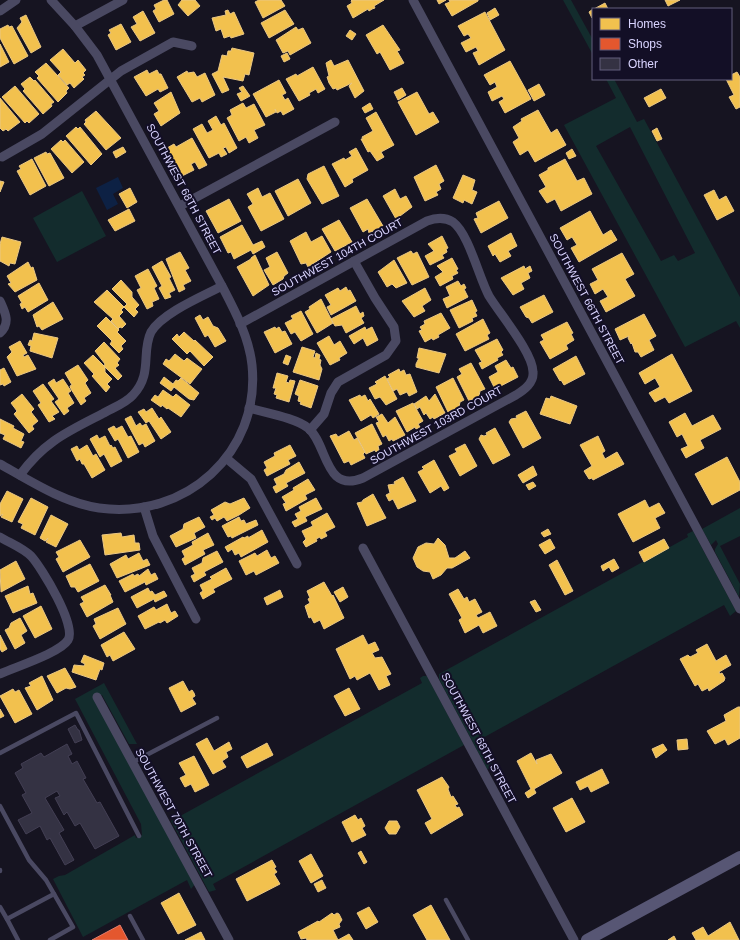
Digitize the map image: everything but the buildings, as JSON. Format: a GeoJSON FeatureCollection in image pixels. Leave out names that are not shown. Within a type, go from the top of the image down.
{"type":"FeatureCollection","features":[{"type":"Feature","properties":{"kind":"street"},"geometry":{"type":"LineString","coordinates":[[0,12],[16,0]]}},
{"type":"Feature","properties":{"kind":"street","name":"SOUTHWEST 68TH STREET"},"geometry":{"type":"LineString","coordinates":[[0,464],[57,494],[86,505],[110,509],[144,507],[158,504],[192,490],[212,475],[226,458],[239,437],[249,408],[252,387],[252,365],[249,348],[240,324],[222,286],[111,78],[97,55],[76,26],[51,0]]}},
{"type":"Feature","properties":{"kind":"street"},"geometry":{"type":"LineString","coordinates":[[76,26],[123,0]]}},
{"type":"Feature","properties":{"kind":"street","name":"SOUTHWEST 66TH STREET"},"geometry":{"type":"LineString","coordinates":[[413,0],[740,609]]}},
{"type":"Feature","properties":{"kind":"street"},"geometry":{"type":"LineString","coordinates":[[2,157],[42,134],[121,71],[173,42],[192,46]]}},
{"type":"Feature","properties":{"kind":"street"},"geometry":{"type":"LineString","coordinates":[[180,206],[335,122]]}},
{"type":"Feature","properties":{"kind":"street","name":"SOUTHWEST 104TH COURT"},"geometry":{"type":"LineString","coordinates":[[240,324],[427,221],[439,218],[448,220],[458,227],[488,293],[528,355],[533,367],[533,377]]}},
{"type":"Feature","properties":{"kind":"street"},"geometry":{"type":"LineString","coordinates":[[249,408],[297,422],[310,430],[324,414],[331,393],[338,382],[386,355],[396,341],[394,327],[375,298],[354,261]]}},
{"type":"Feature","properties":{"kind":"street"},"geometry":{"type":"LineString","coordinates":[[20,475],[48,444],[132,396],[143,379],[149,339],[154,329],[178,310],[222,286]]}},
{"type":"Feature","properties":{"kind":"street"},"geometry":{"type":"LineString","coordinates":[[0,301],[7,316],[7,322],[0,333]]}},
{"type":"Feature","properties":{"kind":"street","name":"SOUTHWEST 103RD COURT"},"geometry":{"type":"LineString","coordinates":[[310,430],[332,471],[342,480],[352,481],[363,478],[509,399],[526,387],[533,377]]}},
{"type":"Feature","properties":{"kind":"street"},"geometry":{"type":"LineString","coordinates":[[226,458],[245,473],[256,488],[296,564]]}},
{"type":"Feature","properties":{"kind":"street"},"geometry":{"type":"LineString","coordinates":[[144,507],[153,536],[196,619]]}},
{"type":"Feature","properties":{"kind":"street"},"geometry":{"type":"LineString","coordinates":[[0,537],[26,552],[37,564],[65,615],[70,628],[69,638],[64,644],[47,654],[0,674]]}},
{"type":"Feature","properties":{"kind":"street","name":"SOUTHWEST 68TH STREET"},"geometry":{"type":"LineString","coordinates":[[363,548],[574,940]]}},
{"type":"Feature","properties":{"kind":"street","name":"SOUTHWEST 70TH STREET"},"geometry":{"type":"LineString","coordinates":[[97,697],[229,940]]}},
{"type":"Feature","properties":{"kind":"street"},"geometry":{"type":"LineString","coordinates":[[587,940],[740,857]]}},
{"type":"Feature","properties":{"kind":"lane"},"geometry":{"type":"LineString","coordinates":[[0,753],[76,713],[139,836]]}},
{"type":"Feature","properties":{"kind":"lane"},"geometry":{"type":"LineString","coordinates":[[133,762],[217,718]]}},
{"type":"Feature","properties":{"kind":"lane"},"geometry":{"type":"LineString","coordinates":[[0,806],[30,860],[46,880],[73,928],[50,940]]}},
{"type":"Feature","properties":{"kind":"lane"},"geometry":{"type":"LineString","coordinates":[[7,918],[54,894]]}},
{"type":"Feature","properties":{"kind":"lane"},"geometry":{"type":"LineString","coordinates":[[446,900],[468,940]]}},
{"type":"Feature","properties":{"kind":"lane"},"geometry":{"type":"LineString","coordinates":[[0,907],[18,940]]}},
{"type":"Feature","properties":{"kind":"lane"},"geometry":{"type":"LineString","coordinates":[[130,916],[143,940]]}},
{"type":"Feature","properties":{"kind":"green space"},"geometry":{"type":"Polygon","coordinates":[[[563,0],[571,0],[592,38],[592,53],[563,0]]]}},
{"type":"Feature","properties":{"kind":"green space"},"geometry":{"type":"Polygon","coordinates":[[[607,80],[615,80],[637,122],[644,119],[740,297],[740,328],[736,321],[685,347],[564,125],[616,98],[607,80]],[[630,127],[596,146],[661,261],[674,255],[678,261],[695,253],[630,127]]]}},
{"type":"Feature","properties":{"kind":"green space"},"geometry":{"type":"Polygon","coordinates":[[[82,191],[106,236],[57,262],[33,218],[82,191]]]}},
{"type":"Feature","properties":{"kind":"green space"},"geometry":{"type":"Polygon","coordinates":[[[740,508],[740,536],[720,546],[740,584],[739,597],[715,552],[718,544],[716,540],[711,545],[702,529],[740,508]]]}},
{"type":"Feature","properties":{"kind":"green space"},"geometry":{"type":"Polygon","coordinates":[[[693,531],[736,611],[730,616],[724,605],[479,740],[494,768],[487,769],[439,679],[439,674],[688,537],[687,534],[693,531]]]}},
{"type":"Feature","properties":{"kind":"green space"},"geometry":{"type":"Polygon","coordinates":[[[427,676],[464,745],[213,884],[216,890],[209,892],[171,821],[422,683],[420,678],[427,676]]]}},
{"type":"Feature","properties":{"kind":"green space"},"geometry":{"type":"Polygon","coordinates":[[[104,683],[137,744],[129,744],[102,695],[99,695],[195,884],[191,889],[187,880],[83,937],[53,879],[65,875],[135,835],[136,838],[142,835],[141,824],[75,699],[104,683]]]}},
{"type":"Feature","properties":{"kind":"water"},"geometry":{"type":"Polygon","coordinates":[[[118,177],[123,188],[113,194],[118,204],[107,210],[96,188],[118,177]]]}}]}
